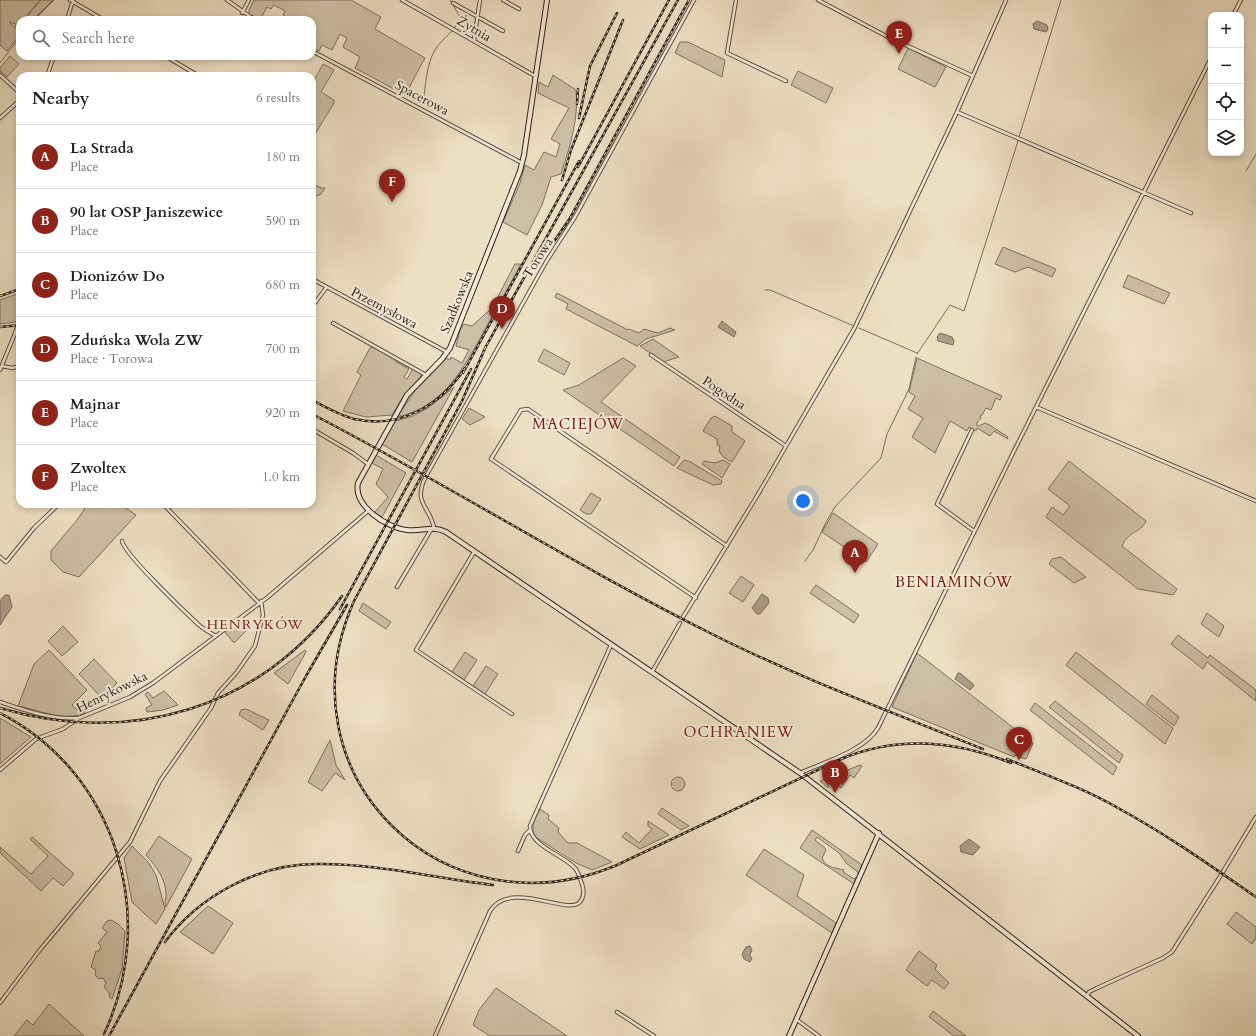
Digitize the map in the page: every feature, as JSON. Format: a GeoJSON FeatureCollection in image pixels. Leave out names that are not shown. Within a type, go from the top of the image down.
{"type":"FeatureCollection","features":[{"type":"Feature","properties":{"kind":"street"},"geometry":{"type":"LineString","coordinates":[[226,0],[248,16]]}},
{"type":"Feature","properties":{"kind":"street"},"geometry":{"type":"LineString","coordinates":[[242,12],[249,0]]}},
{"type":"Feature","properties":{"kind":"street","name":"Żytnia"},"geometry":{"type":"LineString","coordinates":[[402,0],[536,76]]}},
{"type":"Feature","properties":{"kind":"street"},"geometry":{"type":"LineString","coordinates":[[474,40],[480,0]]}},
{"type":"Feature","properties":{"kind":"street"},"geometry":{"type":"LineString","coordinates":[[503,0],[519,9]]}},
{"type":"Feature","properties":{"kind":"street","name":"Szadkowska"},"geometry":{"type":"LineString","coordinates":[[368,511],[361,503],[357,492],[358,483],[408,395],[447,352],[522,163],[547,0]]}},
{"type":"Feature","properties":{"kind":"street","name":"Torowa"},"geometry":{"type":"LineString","coordinates":[[435,528],[420,496],[425,478],[546,262],[575,217],[694,0]]}},
{"type":"Feature","properties":{"kind":"street"},"geometry":{"type":"LineString","coordinates":[[736,0],[727,53],[786,82]]}},
{"type":"Feature","properties":{"kind":"street"},"geometry":{"type":"LineString","coordinates":[[818,0],[888,37],[973,76]]}},
{"type":"Feature","properties":{"kind":"street"},"geometry":{"type":"LineString","coordinates":[[683,617],[727,546],[854,329],[957,112],[1006,0]]}},
{"type":"Feature","properties":{"kind":"street"},"geometry":{"type":"LineString","coordinates":[[1235,12],[1241,0]]}},
{"type":"Feature","properties":{"kind":"street"},"geometry":{"type":"LineString","coordinates":[[68,16],[72,1],[97,16]]}},
{"type":"Feature","properties":{"kind":"street"},"geometry":{"type":"LineString","coordinates":[[453,3],[503,31]]}},
{"type":"Feature","properties":{"kind":"street","name":"Spacerowa"},"geometry":{"type":"LineString","coordinates":[[316,53],[522,163]]}},
{"type":"Feature","properties":{"kind":"street"},"geometry":{"type":"LineString","coordinates":[[48,72],[53,60]]}},
{"type":"Feature","properties":{"kind":"street"},"geometry":{"type":"LineString","coordinates":[[172,60],[192,72]]}},
{"type":"Feature","properties":{"kind":"street"},"geometry":{"type":"LineString","coordinates":[[800,773],[858,746],[874,734],[1208,64]]}},
{"type":"Feature","properties":{"kind":"street"},"geometry":{"type":"LineString","coordinates":[[0,75],[16,89]]}},
{"type":"Feature","properties":{"kind":"street"},"geometry":{"type":"LineString","coordinates":[[0,118],[16,104]]}},
{"type":"Feature","properties":{"kind":"street"},"geometry":{"type":"LineString","coordinates":[[957,112],[1191,213]]}},
{"type":"Feature","properties":{"kind":"street","name":"Przemysłowa"},"geometry":{"type":"LineString","coordinates":[[316,282],[447,352]]}},
{"type":"Feature","properties":{"kind":"street"},"geometry":{"type":"LineString","coordinates":[[316,301],[326,288]]}},
{"type":"Feature","properties":{"kind":"street"},"geometry":{"type":"LineString","coordinates":[[333,323],[426,375]]}},
{"type":"Feature","properties":{"kind":"street"},"geometry":{"type":"LineString","coordinates":[[0,370],[16,331]]}},
{"type":"Feature","properties":{"kind":"street","name":"Pogodna"},"geometry":{"type":"LineString","coordinates":[[651,355],[786,446]]}},
{"type":"Feature","properties":{"kind":"street"},"geometry":{"type":"LineString","coordinates":[[2,366],[12,368],[16,367]]}},
{"type":"Feature","properties":{"kind":"street"},"geometry":{"type":"LineString","coordinates":[[1036,407],[1256,501]]}},
{"type":"Feature","properties":{"kind":"street"},"geometry":{"type":"LineString","coordinates":[[696,598],[491,459],[510,424],[523,408],[528,409],[727,546]]}},
{"type":"Feature","properties":{"kind":"street"},"geometry":{"type":"LineString","coordinates":[[972,430],[936,504],[974,531]]}},
{"type":"Feature","properties":{"kind":"street"},"geometry":{"type":"LineString","coordinates":[[316,431],[353,453],[368,464]]}},
{"type":"Feature","properties":{"kind":"street"},"geometry":{"type":"LineString","coordinates":[[0,557],[6,562],[37,525],[55,508]]}},
{"type":"Feature","properties":{"kind":"street"},"geometry":{"type":"LineString","coordinates":[[0,1003],[39,951],[130,842],[160,781],[212,708],[218,693],[237,672],[255,646],[263,615],[260,602],[167,508]]}},
{"type":"Feature","properties":{"kind":"street"},"geometry":{"type":"LineString","coordinates":[[368,511],[401,529],[412,530],[435,528],[474,552],[800,773],[1138,1036]]}},
{"type":"Feature","properties":{"kind":"street","name":"Henrykowska"},"geometry":{"type":"LineString","coordinates":[[0,770],[32,742],[42,736],[63,729],[79,718],[142,691],[260,602],[368,511]]}},
{"type":"Feature","properties":{"kind":"street"},"geometry":{"type":"LineString","coordinates":[[397,586],[435,528]]}},
{"type":"Feature","properties":{"kind":"street"},"geometry":{"type":"LineString","coordinates":[[122,541],[125,548],[154,580],[201,626],[216,636]]}},
{"type":"Feature","properties":{"kind":"street"},"geometry":{"type":"LineString","coordinates":[[474,552],[416,650],[512,714]]}},
{"type":"Feature","properties":{"kind":"street"},"geometry":{"type":"LineString","coordinates":[[651,673],[680,622]]}},
{"type":"Feature","properties":{"kind":"street"},"geometry":{"type":"LineString","coordinates":[[518,851],[525,835],[530,829],[533,816],[611,645]]}},
{"type":"Feature","properties":{"kind":"street"},"geometry":{"type":"LineString","coordinates":[[0,702],[42,714],[69,719],[79,718]]}},
{"type":"Feature","properties":{"kind":"street"},"geometry":{"type":"LineString","coordinates":[[1087,996],[1089,992],[1164,958],[1172,952],[1256,817]]}},
{"type":"Feature","properties":{"kind":"street"},"geometry":{"type":"LineString","coordinates":[[435,1036],[490,910],[495,903],[506,898],[525,899],[555,902],[568,907],[576,905],[582,900],[584,889],[576,870],[537,841],[530,829]]}},
{"type":"Feature","properties":{"kind":"street"},"geometry":{"type":"LineString","coordinates":[[789,1036],[879,833]]}},
{"type":"Feature","properties":{"kind":"street"},"geometry":{"type":"LineString","coordinates":[[617,1012],[654,1036]]}},
{"type":"Feature","properties":{"kind":"street"},"geometry":{"type":"LineString","coordinates":[[796,1020],[819,1036]]}},
{"type":"Feature","properties":{"kind":"shaded area"},"geometry":{"type":"Polygon","coordinates":[[[0,0],[40,0],[26,16],[16,16],[16,24],[9,22],[16,28],[16,40],[7,51],[0,45],[0,0]]]}},
{"type":"Feature","properties":{"kind":"shaded area"},"geometry":{"type":"Polygon","coordinates":[[[41,0],[53,0],[37,16],[27,16],[41,0]]]}},
{"type":"Feature","properties":{"kind":"shaded area"},"geometry":{"type":"Polygon","coordinates":[[[254,0],[351,0],[381,17],[375,29],[425,58],[405,95],[355,68],[360,57],[343,47],[347,38],[340,34],[332,50],[322,45],[319,51],[316,49],[316,16],[285,16],[283,15],[285,11],[274,5],[271,9],[267,7],[262,16],[254,16],[249,14],[249,10],[254,0]]]}},
{"type":"Feature","properties":{"kind":"shaded area"},"geometry":{"type":"Polygon","coordinates":[[[1037,21],[1047,25],[1048,29],[1046,32],[1034,29],[1033,24],[1037,21]]]}},
{"type":"Feature","properties":{"kind":"shaded area"},"geometry":{"type":"Polygon","coordinates":[[[680,42],[688,42],[725,60],[722,77],[675,53],[680,42]]]}},
{"type":"Feature","properties":{"kind":"shaded area"},"geometry":{"type":"Polygon","coordinates":[[[908,48],[946,67],[935,87],[898,69],[908,48]]]}},
{"type":"Feature","properties":{"kind":"shaded area"},"geometry":{"type":"Polygon","coordinates":[[[10,56],[19,64],[7,77],[0,71],[0,68],[10,56]]]}},
{"type":"Feature","properties":{"kind":"shaded area"},"geometry":{"type":"Polygon","coordinates":[[[323,64],[334,70],[321,92],[334,100],[334,103],[316,132],[316,77],[323,64]]]}},
{"type":"Feature","properties":{"kind":"shaded area"},"geometry":{"type":"Polygon","coordinates":[[[798,71],[833,88],[826,103],[791,85],[798,71]]]}},
{"type":"Feature","properties":{"kind":"shaded area"},"geometry":{"type":"Polygon","coordinates":[[[553,75],[576,90],[577,101],[575,122],[561,174],[551,177],[542,205],[527,235],[503,222],[520,183],[525,165],[534,170],[544,152],[556,157],[560,144],[551,139],[569,108],[538,93],[539,82],[548,87],[553,75]]]}},
{"type":"Feature","properties":{"kind":"shaded area"},"geometry":{"type":"Polygon","coordinates":[[[316,185],[325,188],[321,194],[316,196],[316,185]]]}},
{"type":"Feature","properties":{"kind":"shaded area"},"geometry":{"type":"Polygon","coordinates":[[[1003,247],[1056,269],[1052,277],[1028,267],[1015,272],[995,264],[1003,247]]]}},
{"type":"Feature","properties":{"kind":"shaded area"},"geometry":{"type":"Polygon","coordinates":[[[515,264],[521,264],[469,358],[451,384],[428,405],[397,417],[414,392],[447,358],[450,360],[451,357],[462,363],[469,350],[456,346],[460,330],[464,324],[472,326],[492,308],[515,264]]]}},
{"type":"Feature","properties":{"kind":"shaded area"},"geometry":{"type":"Polygon","coordinates":[[[1128,275],[1170,293],[1164,304],[1123,287],[1128,275]]]}},
{"type":"Feature","properties":{"kind":"shaded area"},"geometry":{"type":"Polygon","coordinates":[[[557,293],[628,330],[629,329],[639,333],[644,329],[658,333],[670,328],[675,330],[646,339],[637,346],[566,309],[568,304],[555,297],[557,293]]]}},
{"type":"Feature","properties":{"kind":"shaded area"},"geometry":{"type":"Polygon","coordinates":[[[16,294],[16,322],[0,324],[0,300],[16,294]]]}},
{"type":"Feature","properties":{"kind":"shaded area"},"geometry":{"type":"Polygon","coordinates":[[[722,321],[736,332],[734,337],[718,327],[722,321]]]}},
{"type":"Feature","properties":{"kind":"shaded area"},"geometry":{"type":"Polygon","coordinates":[[[940,333],[952,337],[954,341],[953,345],[938,341],[937,337],[940,333]]]}},
{"type":"Feature","properties":{"kind":"shaded area"},"geometry":{"type":"Polygon","coordinates":[[[653,339],[679,357],[663,362],[640,346],[653,339]]]}},
{"type":"Feature","properties":{"kind":"shaded area"},"geometry":{"type":"Polygon","coordinates":[[[372,347],[394,358],[395,361],[409,369],[404,377],[407,379],[413,369],[421,373],[421,376],[405,394],[392,415],[366,417],[343,411],[361,375],[357,372],[370,348],[372,347]]]}},
{"type":"Feature","properties":{"kind":"shaded area"},"geometry":{"type":"Polygon","coordinates":[[[544,349],[570,363],[564,375],[538,361],[544,349]]]}},
{"type":"Feature","properties":{"kind":"shaded area"},"geometry":{"type":"Polygon","coordinates":[[[623,358],[636,366],[601,402],[680,457],[674,466],[563,390],[579,385],[623,358]]]}},
{"type":"Feature","properties":{"kind":"shaded area"},"geometry":{"type":"Polygon","coordinates":[[[917,358],[1002,396],[1000,400],[996,398],[991,410],[986,408],[976,424],[979,426],[985,423],[988,424],[1007,436],[1008,439],[994,431],[990,436],[977,428],[976,431],[969,427],[967,431],[950,421],[935,453],[912,437],[923,418],[908,409],[915,396],[909,392],[917,358]]]}},
{"type":"Feature","properties":{"kind":"shaded area"},"geometry":{"type":"Polygon","coordinates":[[[454,387],[412,462],[382,444],[395,421],[413,416],[428,408],[454,387]]]}},
{"type":"Feature","properties":{"kind":"shaded area"},"geometry":{"type":"Polygon","coordinates":[[[469,408],[485,417],[470,425],[462,419],[469,408]]]}},
{"type":"Feature","properties":{"kind":"shaded area"},"geometry":{"type":"Polygon","coordinates":[[[715,416],[732,426],[732,432],[745,441],[732,462],[723,457],[719,451],[720,446],[717,445],[717,439],[703,431],[711,418],[715,416]]]}},
{"type":"Feature","properties":{"kind":"shaded area"},"geometry":{"type":"Polygon","coordinates":[[[376,455],[406,473],[382,517],[374,513],[388,497],[376,484],[383,469],[372,463],[376,455]]]}},
{"type":"Feature","properties":{"kind":"shaded area"},"geometry":{"type":"Polygon","coordinates":[[[684,460],[689,461],[722,481],[721,484],[713,485],[677,468],[684,460]]]}},
{"type":"Feature","properties":{"kind":"shaded area"},"geometry":{"type":"Polygon","coordinates":[[[723,460],[730,464],[722,478],[702,464],[704,461],[715,463],[723,460]]]}},
{"type":"Feature","properties":{"kind":"shaded area"},"geometry":{"type":"Polygon","coordinates":[[[1069,461],[1146,521],[1140,528],[1128,537],[1122,546],[1177,589],[1173,595],[1138,589],[1046,517],[1052,507],[1063,515],[1070,506],[1048,489],[1069,461]]]}},
{"type":"Feature","properties":{"kind":"shaded area"},"geometry":{"type":"Polygon","coordinates":[[[591,493],[601,499],[591,514],[586,514],[580,510],[591,493]]]}},
{"type":"Feature","properties":{"kind":"shaded area"},"geometry":{"type":"Polygon","coordinates":[[[85,508],[126,508],[136,515],[79,577],[63,572],[51,560],[51,551],[85,508]]]}},
{"type":"Feature","properties":{"kind":"shaded area"},"geometry":{"type":"Polygon","coordinates":[[[833,513],[878,544],[866,562],[822,532],[833,513]]]}},
{"type":"Feature","properties":{"kind":"shaded area"},"geometry":{"type":"Polygon","coordinates":[[[1061,557],[1086,577],[1074,583],[1049,564],[1052,559],[1061,557]]]}},
{"type":"Feature","properties":{"kind":"shaded area"},"geometry":{"type":"Polygon","coordinates":[[[741,576],[754,585],[743,602],[729,593],[741,576]]]}},
{"type":"Feature","properties":{"kind":"shaded area"},"geometry":{"type":"Polygon","coordinates":[[[816,585],[859,615],[854,623],[810,593],[816,585]]]}},
{"type":"Feature","properties":{"kind":"shaded area"},"geometry":{"type":"Polygon","coordinates":[[[762,594],[768,598],[769,603],[760,614],[757,614],[752,608],[762,594]]]}},
{"type":"Feature","properties":{"kind":"shaded area"},"geometry":{"type":"Polygon","coordinates":[[[5,595],[9,595],[12,607],[0,625],[0,601],[5,595]]]}},
{"type":"Feature","properties":{"kind":"shaded area"},"geometry":{"type":"Polygon","coordinates":[[[363,603],[391,622],[386,629],[359,611],[363,603]]]}},
{"type":"Feature","properties":{"kind":"shaded area"},"geometry":{"type":"Polygon","coordinates":[[[1207,613],[1224,626],[1219,637],[1201,624],[1207,613]]]}},
{"type":"Feature","properties":{"kind":"shaded area"},"geometry":{"type":"Polygon","coordinates":[[[240,620],[247,628],[246,631],[234,643],[225,632],[240,620]]]}},
{"type":"Feature","properties":{"kind":"shaded area"},"geometry":{"type":"Polygon","coordinates":[[[63,626],[78,642],[62,656],[48,641],[63,626]]]}},
{"type":"Feature","properties":{"kind":"shaded area"},"geometry":{"type":"Polygon","coordinates":[[[1178,635],[1208,658],[1210,655],[1256,690],[1256,701],[1207,662],[1203,669],[1171,644],[1178,635]]]}},
{"type":"Feature","properties":{"kind":"shaded area"},"geometry":{"type":"Polygon","coordinates":[[[49,650],[87,690],[72,705],[78,711],[81,709],[85,713],[60,716],[18,706],[34,664],[49,650]]]}},
{"type":"Feature","properties":{"kind":"shaded area"},"geometry":{"type":"Polygon","coordinates":[[[305,650],[306,652],[288,684],[274,673],[305,650]]]}},
{"type":"Feature","properties":{"kind":"shaded area"},"geometry":{"type":"Polygon","coordinates":[[[465,652],[477,660],[464,680],[452,672],[465,652]]]}},
{"type":"Feature","properties":{"kind":"shaded area"},"geometry":{"type":"Polygon","coordinates":[[[1076,652],[1173,728],[1165,744],[1066,665],[1076,652]]]}},
{"type":"Feature","properties":{"kind":"shaded area"},"geometry":{"type":"Polygon","coordinates":[[[917,653],[1033,743],[1026,759],[1015,755],[1014,757],[892,707],[917,653]]]}},
{"type":"Feature","properties":{"kind":"shaded area"},"geometry":{"type":"Polygon","coordinates":[[[94,659],[117,683],[102,698],[79,674],[94,659]]]}},
{"type":"Feature","properties":{"kind":"shaded area"},"geometry":{"type":"Polygon","coordinates":[[[486,666],[498,674],[485,694],[473,686],[486,666]]]}},
{"type":"Feature","properties":{"kind":"shaded area"},"geometry":{"type":"Polygon","coordinates":[[[958,673],[973,684],[974,686],[970,690],[955,679],[958,673]]]}},
{"type":"Feature","properties":{"kind":"shaded area"},"geometry":{"type":"Polygon","coordinates":[[[164,691],[178,705],[163,710],[147,712],[146,708],[152,705],[145,694],[148,692],[153,698],[164,691]]]}},
{"type":"Feature","properties":{"kind":"shaded area"},"geometry":{"type":"Polygon","coordinates":[[[1152,695],[1179,717],[1174,726],[1146,704],[1152,695]]]}},
{"type":"Feature","properties":{"kind":"shaded area"},"geometry":{"type":"Polygon","coordinates":[[[1055,701],[1123,755],[1119,763],[1049,707],[1055,701]]]}},
{"type":"Feature","properties":{"kind":"shaded area"},"geometry":{"type":"Polygon","coordinates":[[[1035,703],[1117,767],[1113,775],[1030,710],[1035,703]]]}},
{"type":"Feature","properties":{"kind":"shaded area"},"geometry":{"type":"Polygon","coordinates":[[[246,709],[269,720],[263,730],[239,715],[241,710],[246,709]]]}},
{"type":"Feature","properties":{"kind":"shaded area"},"geometry":{"type":"Polygon","coordinates":[[[0,718],[31,737],[0,764],[0,718]]]}},
{"type":"Feature","properties":{"kind":"shaded area"},"geometry":{"type":"Polygon","coordinates":[[[330,740],[336,765],[345,780],[335,773],[322,791],[308,782],[330,740]]]}},
{"type":"Feature","properties":{"kind":"shaded area"},"geometry":{"type":"Polygon","coordinates":[[[860,765],[862,766],[854,778],[850,775],[841,788],[830,780],[827,784],[829,786],[828,788],[820,781],[860,765]]]}},
{"type":"Feature","properties":{"kind":"shaded area"},"geometry":{"type":"Polygon","coordinates":[[[678,777],[683,779],[685,784],[683,789],[678,791],[673,789],[671,784],[673,779],[678,777]]]}},
{"type":"Feature","properties":{"kind":"shaded area"},"geometry":{"type":"Polygon","coordinates":[[[662,808],[689,826],[681,830],[658,814],[662,808]]]}},
{"type":"Feature","properties":{"kind":"shaded area"},"geometry":{"type":"Polygon","coordinates":[[[540,809],[549,815],[548,819],[559,828],[558,832],[568,843],[577,843],[612,862],[592,870],[576,863],[537,838],[534,835],[533,827],[540,809]]]}},
{"type":"Feature","properties":{"kind":"shaded area"},"geometry":{"type":"Polygon","coordinates":[[[648,821],[669,835],[640,849],[622,837],[626,832],[639,843],[652,829],[648,826],[648,821]]]}},
{"type":"Feature","properties":{"kind":"shaded area"},"geometry":{"type":"Polygon","coordinates":[[[812,830],[862,865],[858,875],[858,872],[846,863],[839,853],[817,837],[815,840],[826,850],[822,858],[823,861],[831,867],[844,870],[843,872],[854,879],[856,877],[854,884],[800,848],[812,830]]]}},
{"type":"Feature","properties":{"kind":"shaded area"},"geometry":{"type":"Polygon","coordinates":[[[159,836],[192,859],[166,907],[166,889],[162,878],[157,868],[146,855],[159,836]]]}},
{"type":"Feature","properties":{"kind":"shaded area"},"geometry":{"type":"Polygon","coordinates":[[[32,837],[74,874],[63,886],[53,878],[41,891],[0,853],[0,847],[31,874],[48,856],[30,839],[32,837]]]}},
{"type":"Feature","properties":{"kind":"shaded area"},"geometry":{"type":"Polygon","coordinates":[[[969,839],[980,847],[973,855],[961,852],[960,846],[969,839]]]}},
{"type":"Feature","properties":{"kind":"shaded area"},"geometry":{"type":"Polygon","coordinates":[[[132,846],[148,862],[156,875],[165,909],[156,924],[132,902],[124,858],[132,846]]]}},
{"type":"Feature","properties":{"kind":"shaded area"},"geometry":{"type":"Polygon","coordinates":[[[764,849],[804,875],[797,896],[836,923],[832,933],[746,875],[764,849]]]}},
{"type":"Feature","properties":{"kind":"shaded area"},"geometry":{"type":"Polygon","coordinates":[[[208,906],[233,923],[213,954],[180,932],[208,906]]]}},
{"type":"Feature","properties":{"kind":"shaded area"},"geometry":{"type":"Polygon","coordinates":[[[1236,912],[1256,927],[1256,938],[1252,944],[1227,924],[1236,912]]]}},
{"type":"Feature","properties":{"kind":"shaded area"},"geometry":{"type":"Polygon","coordinates":[[[111,920],[125,931],[122,969],[112,999],[109,997],[110,994],[104,987],[106,983],[103,978],[99,979],[95,975],[96,970],[91,967],[96,951],[99,951],[101,946],[98,943],[107,932],[102,928],[107,921],[111,920]]]}},
{"type":"Feature","properties":{"kind":"shaded area"},"geometry":{"type":"Polygon","coordinates":[[[750,946],[752,950],[750,955],[752,959],[750,962],[744,959],[742,954],[746,947],[750,946]]]}},
{"type":"Feature","properties":{"kind":"shaded area"},"geometry":{"type":"Polygon","coordinates":[[[919,951],[937,965],[935,969],[949,983],[944,989],[932,980],[927,986],[906,970],[919,951]]]}},
{"type":"Feature","properties":{"kind":"shaded area"},"geometry":{"type":"Polygon","coordinates":[[[496,988],[567,1036],[490,1036],[473,1025],[479,1010],[496,988]]]}},
{"type":"Feature","properties":{"kind":"shaded area"},"geometry":{"type":"Polygon","coordinates":[[[49,1004],[84,1036],[14,1036],[27,1020],[33,1025],[49,1004]]]}},
{"type":"Feature","properties":{"kind":"shaded area"},"geometry":{"type":"Polygon","coordinates":[[[933,1011],[966,1036],[954,1036],[929,1017],[933,1011]]]}},
{"type":"Feature","properties":{"kind":"waterway"},"geometry":{"type":"LineString","coordinates":[[38,16],[54,0]]}},
{"type":"Feature","properties":{"kind":"waterway"},"geometry":{"type":"LineString","coordinates":[[423,102],[428,69],[432,56],[438,46],[456,26],[460,17],[450,0]]}},
{"type":"Feature","properties":{"kind":"waterway"},"geometry":{"type":"LineString","coordinates":[[1019,137],[1061,0]]}},
{"type":"Feature","properties":{"kind":"waterway"},"geometry":{"type":"LineString","coordinates":[[0,63],[16,42]]}},
{"type":"Feature","properties":{"kind":"waterway"},"geometry":{"type":"LineString","coordinates":[[917,354],[950,305],[964,311],[1018,141]]}},
{"type":"Feature","properties":{"kind":"waterway"},"geometry":{"type":"LineString","coordinates":[[1246,171],[1256,154]]}},
{"type":"Feature","properties":{"kind":"waterway"},"geometry":{"type":"LineString","coordinates":[[765,290],[770,290],[854,326]]}},
{"type":"Feature","properties":{"kind":"waterway"},"geometry":{"type":"LineString","coordinates":[[859,328],[917,353]]}},
{"type":"Feature","properties":{"kind":"waterway"},"geometry":{"type":"LineString","coordinates":[[805,561],[813,550],[835,507],[881,458],[887,434],[909,389],[916,357]]}},
{"type":"Feature","properties":{"kind":"railway"},"geometry":{"type":"LineString","coordinates":[[578,167],[669,0]]}},
{"type":"Feature","properties":{"kind":"railway"},"geometry":{"type":"LineString","coordinates":[[484,350],[678,0]]}},
{"type":"Feature","properties":{"kind":"railway"},"geometry":{"type":"LineString","coordinates":[[553,243],[570,218],[689,0]]}},
{"type":"Feature","properties":{"kind":"railway"},"geometry":{"type":"LineString","coordinates":[[579,118],[590,66],[617,13]]}},
{"type":"Feature","properties":{"kind":"railway"},"geometry":{"type":"LineString","coordinates":[[562,180],[571,150],[623,20]]}},
{"type":"Feature","properties":{"kind":"railway"},"geometry":{"type":"LineString","coordinates":[[577,104],[578,89]]}},
{"type":"Feature","properties":{"kind":"railway"},"geometry":{"type":"LineString","coordinates":[[463,373],[579,161]]}},
{"type":"Feature","properties":{"kind":"railway"},"geometry":{"type":"LineString","coordinates":[[0,296],[16,290]]}},
{"type":"Feature","properties":{"kind":"railway"},"geometry":{"type":"LineString","coordinates":[[0,327],[16,325]]}},
{"type":"Feature","properties":{"kind":"railway"},"geometry":{"type":"LineString","coordinates":[[486,346],[462,401],[354,601],[336,665],[338,726],[358,780],[392,826],[437,859],[492,879],[553,882],[617,865],[839,760],[861,752],[904,744],[947,745],[990,755],[1011,763]]}},
{"type":"Feature","properties":{"kind":"railway"},"geometry":{"type":"LineString","coordinates":[[316,402],[354,419],[387,421],[417,412],[431,403],[455,382],[465,368]]}},
{"type":"Feature","properties":{"kind":"railway"},"geometry":{"type":"LineString","coordinates":[[340,609],[471,369]]}},
{"type":"Feature","properties":{"kind":"railway"},"geometry":{"type":"LineString","coordinates":[[316,416],[412,468],[611,581],[712,634],[812,680],[983,749]]}},
{"type":"Feature","properties":{"kind":"railway"},"geometry":{"type":"LineString","coordinates":[[0,708],[48,719],[97,723],[144,719],[190,709],[233,691],[273,667],[310,635],[342,596]]}},
{"type":"Feature","properties":{"kind":"railway"},"geometry":{"type":"LineString","coordinates":[[109,1036],[306,676],[347,605]]}},
{"type":"Feature","properties":{"kind":"railway"},"geometry":{"type":"LineString","coordinates":[[0,713],[40,739],[73,772],[99,810],[116,852],[126,897],[127,943],[120,989],[104,1034]]}},
{"type":"Feature","properties":{"kind":"railway"},"geometry":{"type":"LineString","coordinates":[[1007,759],[1077,788],[1118,808],[1171,839],[1256,897]]}},
{"type":"Feature","properties":{"kind":"railway"},"geometry":{"type":"LineString","coordinates":[[165,942],[179,925],[212,897],[252,877],[294,865],[338,864],[382,868],[493,885]]}},
{"type":"Feature","properties":{"kind":"place","name":"Majnar"},"geometry":{"type":"Point","coordinates":[899,54]}},
{"type":"Feature","properties":{"kind":"place","name":"Zwoltex"},"geometry":{"type":"Point","coordinates":[392,202]}},
{"type":"Feature","properties":{"kind":"place","name":"Zduńska Wola ZW"},"geometry":{"type":"Point","coordinates":[502,329]}},
{"type":"Feature","properties":{"kind":"place","name":"La Strada"},"geometry":{"type":"Point","coordinates":[855,573]}},
{"type":"Feature","properties":{"kind":"place","name":"Dionizów Do"},"geometry":{"type":"Point","coordinates":[1019,760]}},
{"type":"Feature","properties":{"kind":"place","name":"90 lat OSP Janiszewice"},"geometry":{"type":"Point","coordinates":[835,793]}},
{"type":"Feature","properties":{"kind":"district","name":"MACIEJÓW"},"geometry":{"type":"Point","coordinates":[578,424]}},
{"type":"Feature","properties":{"kind":"district","name":"BENIAMINÓW"},"geometry":{"type":"Point","coordinates":[954,582]}},
{"type":"Feature","properties":{"kind":"district","name":"HENRYKÓW"},"geometry":{"type":"Point","coordinates":[255,624]}},
{"type":"Feature","properties":{"kind":"district","name":"OCHRANIEW"},"geometry":{"type":"Point","coordinates":[739,732]}}]}
